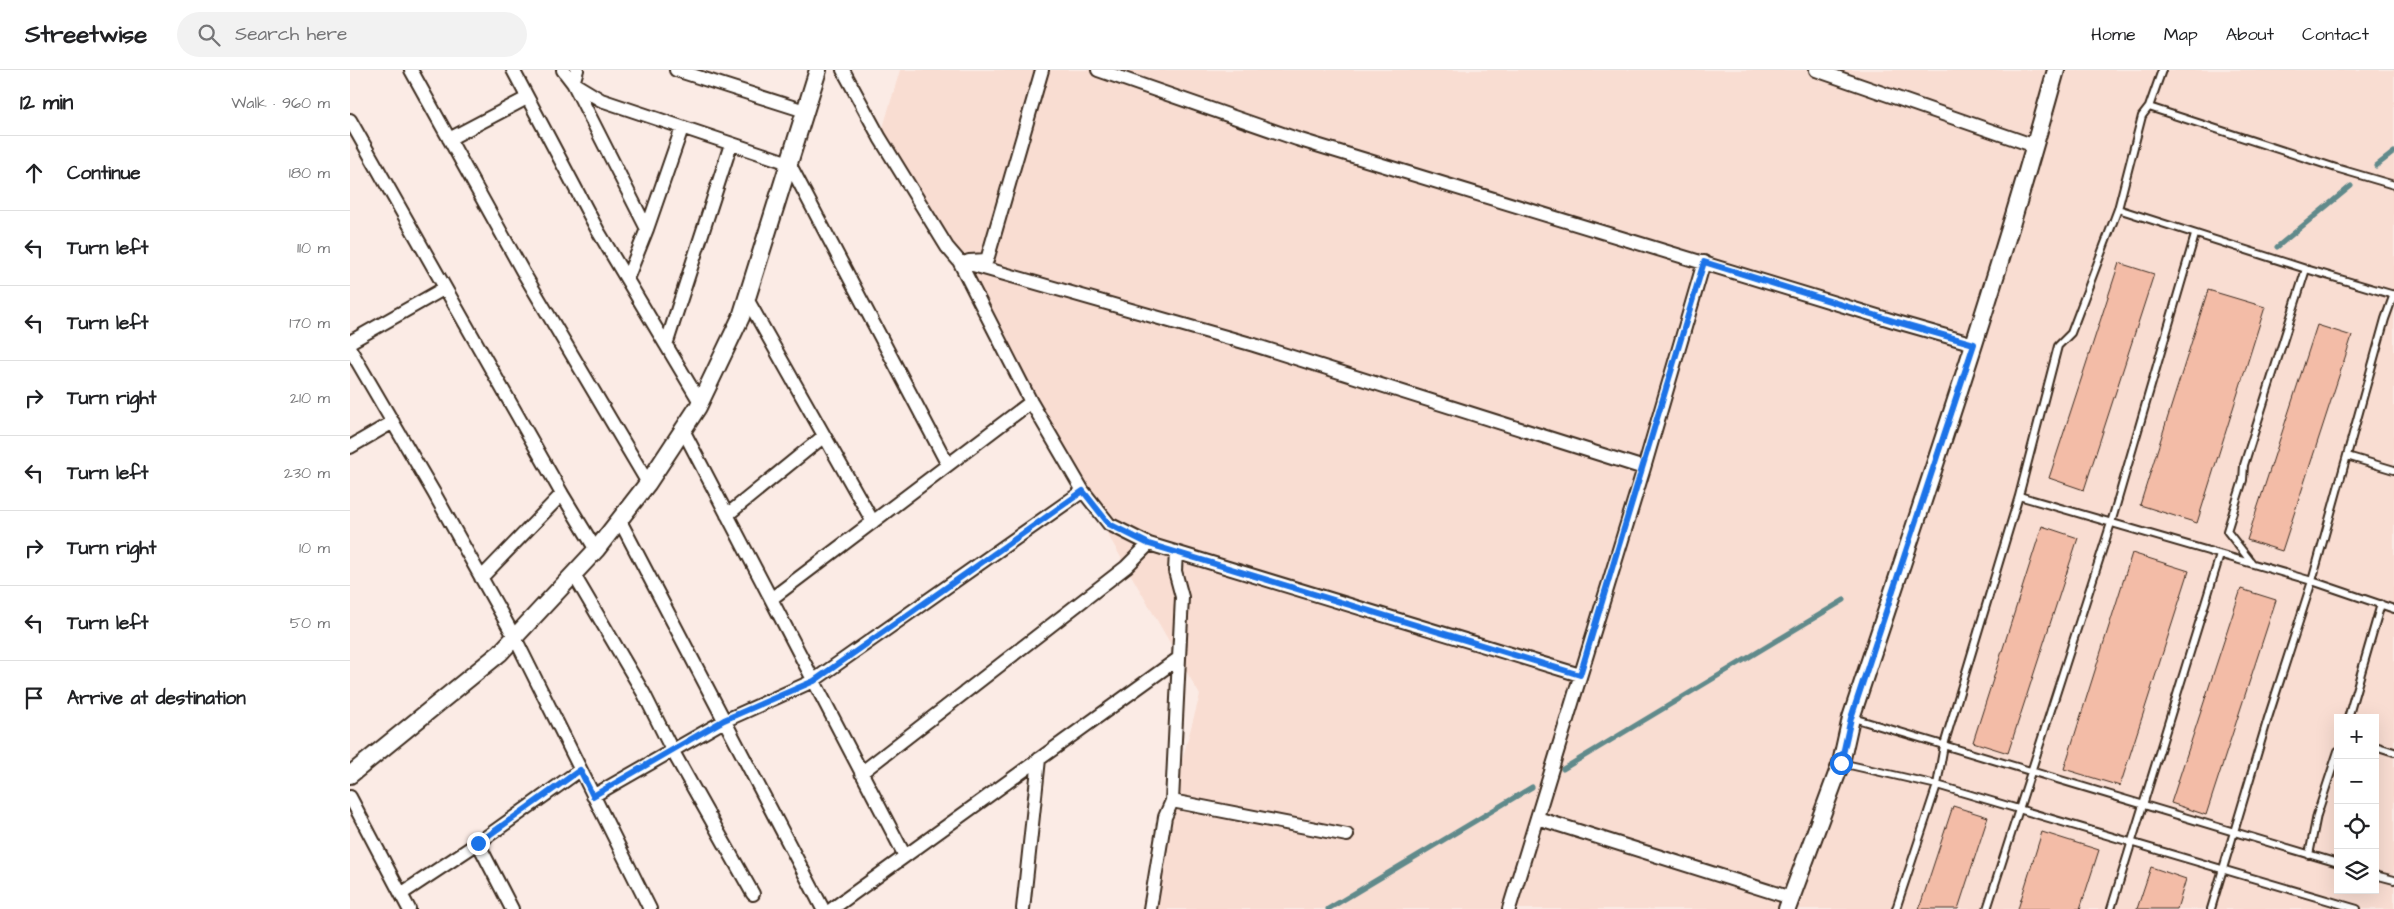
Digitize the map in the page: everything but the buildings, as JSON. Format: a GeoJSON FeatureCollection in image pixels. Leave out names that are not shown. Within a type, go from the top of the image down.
{"type":"FeatureCollection","features":[{"type":"Feature","properties":{"kind":"street"},"geometry":{"type":"LineString","coordinates":[[411,70],[523,272],[648,483]]}},
{"type":"Feature","properties":{"kind":"street"},"geometry":{"type":"LineString","coordinates":[[513,70],[598,231],[700,402]]}},
{"type":"Feature","properties":{"kind":"street"},"geometry":{"type":"LineString","coordinates":[[564,70],[573,83],[647,229]]}},
{"type":"Feature","properties":{"kind":"street"},"geometry":{"type":"LineString","coordinates":[[573,83],[577,70]]}},
{"type":"Feature","properties":{"kind":"street"},"geometry":{"type":"LineString","coordinates":[[676,70],[805,111]]}},
{"type":"Feature","properties":{"kind":"street"},"geometry":{"type":"LineString","coordinates":[[351,772],[500,653],[596,550],[648,483],[700,402],[741,317],[818,70]]}},
{"type":"Feature","properties":{"kind":"street"},"geometry":{"type":"LineString","coordinates":[[843,70],[880,138],[948,247],[959,261],[1031,402],[1083,491],[1109,524],[1149,544],[1580,675]]}},
{"type":"Feature","properties":{"kind":"street"},"geometry":{"type":"LineString","coordinates":[[959,261],[987,260],[1042,70]]}},
{"type":"Feature","properties":{"kind":"street"},"geometry":{"type":"LineString","coordinates":[[1098,70],[1297,139],[1974,344]]}},
{"type":"Feature","properties":{"kind":"street"},"geometry":{"type":"LineString","coordinates":[[1816,70],[2035,146]]}},
{"type":"Feature","properties":{"kind":"street"},"geometry":{"type":"LineString","coordinates":[[1537,818],[1789,903],[1841,763],[1851,718],[1974,344],[2035,146],[2056,70]]}},
{"type":"Feature","properties":{"kind":"street"},"geometry":{"type":"LineString","coordinates":[[573,83],[601,100],[788,163],[948,465]]}},
{"type":"Feature","properties":{"kind":"street"},"geometry":{"type":"LineString","coordinates":[[450,139],[527,98]]}},
{"type":"Feature","properties":{"kind":"street"},"geometry":{"type":"LineString","coordinates":[[350,120],[562,494],[596,550]]}},
{"type":"Feature","properties":{"kind":"street"},"geometry":{"type":"LineString","coordinates":[[627,279],[647,229],[682,128]]}},
{"type":"Feature","properties":{"kind":"street"},"geometry":{"type":"LineString","coordinates":[[666,345],[731,144]]}},
{"type":"Feature","properties":{"kind":"street"},"geometry":{"type":"LineString","coordinates":[[959,261],[1254,346],[1644,468]]}},
{"type":"Feature","properties":{"kind":"street"},"geometry":{"type":"LineString","coordinates":[[1509,909],[1644,468],[1704,262]]}},
{"type":"Feature","properties":{"kind":"street"},"geometry":{"type":"LineString","coordinates":[[350,342],[445,288]]}},
{"type":"Feature","properties":{"kind":"street"},"geometry":{"type":"LineString","coordinates":[[747,299],[873,522]]}},
{"type":"Feature","properties":{"kind":"street"},"geometry":{"type":"LineString","coordinates":[[350,349],[514,638],[650,909]]}},
{"type":"Feature","properties":{"kind":"street"},"geometry":{"type":"LineString","coordinates":[[771,599],[1031,402]]}},
{"type":"Feature","properties":{"kind":"street"},"geometry":{"type":"LineString","coordinates":[[350,447],[393,422]]}},
{"type":"Feature","properties":{"kind":"street"},"geometry":{"type":"LineString","coordinates":[[683,430],[905,856]]}},
{"type":"Feature","properties":{"kind":"street"},"geometry":{"type":"LineString","coordinates":[[727,515],[824,436]]}},
{"type":"Feature","properties":{"kind":"street"},"geometry":{"type":"LineString","coordinates":[[593,796],[724,720],[814,681],[1083,491]]}},
{"type":"Feature","properties":{"kind":"street"},"geometry":{"type":"LineString","coordinates":[[481,578],[562,494]]}},
{"type":"Feature","properties":{"kind":"street"},"geometry":{"type":"LineString","coordinates":[[620,519],[824,909]]}},
{"type":"Feature","properties":{"kind":"street"},"geometry":{"type":"LineString","coordinates":[[861,772],[1126,567],[1149,544]]}},
{"type":"Feature","properties":{"kind":"street"},"geometry":{"type":"LineString","coordinates":[[1150,909],[1165,816],[1172,801],[1182,597],[1175,571],[1176,552]]}},
{"type":"Feature","properties":{"kind":"street"},"geometry":{"type":"LineString","coordinates":[[574,575],[644,694],[672,750],[753,894]]}},
{"type":"Feature","properties":{"kind":"street"},"geometry":{"type":"LineString","coordinates":[[832,909],[1179,658]]}},
{"type":"Feature","properties":{"kind":"street"},"geometry":{"type":"LineString","coordinates":[[1022,909],[1039,759]]}},
{"type":"Feature","properties":{"kind":"street"},"geometry":{"type":"LineString","coordinates":[[402,894],[478,843],[580,770]]}},
{"type":"Feature","properties":{"kind":"street"},"geometry":{"type":"LineString","coordinates":[[350,797],[409,909]]}},
{"type":"Feature","properties":{"kind":"street"},"geometry":{"type":"LineString","coordinates":[[1172,801],[1347,835]]}},
{"type":"Feature","properties":{"kind":"street"},"geometry":{"type":"LineString","coordinates":[[478,843],[512,909]]}},
{"type":"Feature","properties":{"kind":"lane"},"geometry":{"type":"LineString","coordinates":[[1896,909],[1937,785],[1944,745],[2019,496],[2058,346],[2071,333],[2118,209],[2142,116],[2149,107],[2162,70]]}},
{"type":"Feature","properties":{"kind":"lane"},"geometry":{"type":"LineString","coordinates":[[2149,107],[2394,185]]}},
{"type":"Feature","properties":{"kind":"lane"},"geometry":{"type":"LineString","coordinates":[[2118,209],[2306,270],[2394,295],[2385,318],[2312,581],[2268,718],[2211,909]]}},
{"type":"Feature","properties":{"kind":"lane"},"geometry":{"type":"LineString","coordinates":[[1987,909],[2018,811],[2033,772],[2111,523],[2195,235]]}},
{"type":"Feature","properties":{"kind":"lane"},"geometry":{"type":"LineString","coordinates":[[2253,564],[2227,531],[2243,480],[2244,465],[2306,270]]}},
{"type":"Feature","properties":{"kind":"lane"},"geometry":{"type":"LineString","coordinates":[[2385,318],[2394,321]]}},
{"type":"Feature","properties":{"kind":"lane"},"geometry":{"type":"LineString","coordinates":[[2347,456],[2394,470]]}},
{"type":"Feature","properties":{"kind":"lane"},"geometry":{"type":"LineString","coordinates":[[2019,496],[2312,581],[2394,609]]}},
{"type":"Feature","properties":{"kind":"lane"},"geometry":{"type":"LineString","coordinates":[[2111,909],[2220,554]]}},
{"type":"Feature","properties":{"kind":"lane"},"geometry":{"type":"LineString","coordinates":[[2349,714],[2381,604]]}},
{"type":"Feature","properties":{"kind":"lane"},"geometry":{"type":"LineString","coordinates":[[1851,718],[2334,863]]}},
{"type":"Feature","properties":{"kind":"lane"},"geometry":{"type":"LineString","coordinates":[[2379,747],[2394,752]]}},
{"type":"Feature","properties":{"kind":"lane"},"geometry":{"type":"LineString","coordinates":[[2308,855],[2317,815],[2335,759]]}},
{"type":"Feature","properties":{"kind":"lane"},"geometry":{"type":"LineString","coordinates":[[1841,763],[1937,785],[2018,811],[2357,909]]}},
{"type":"Feature","properties":{"kind":"lane"},"geometry":{"type":"LineString","coordinates":[[2379,876],[2394,880]]}},
{"type":"Feature","properties":{"kind":"shaded area"},"geometry":{"type":"Polygon","coordinates":[[[900,70],[2394,70],[2394,909],[1141,909],[1200,695],[880,138],[900,70]]]}},
{"type":"Feature","properties":{"kind":"waterway"},"geometry":{"type":"LineString","coordinates":[[2376,166],[2394,152]]}},
{"type":"Feature","properties":{"kind":"waterway"},"geometry":{"type":"LineString","coordinates":[[2277,247],[2351,186]]}},
{"type":"Feature","properties":{"kind":"waterway"},"geometry":{"type":"LineString","coordinates":[[1563,769],[1844,600]]}},
{"type":"Feature","properties":{"kind":"waterway"},"geometry":{"type":"LineString","coordinates":[[1328,909],[1532,787]]}},
{"type":"Feature","properties":{"kind":"route"},"geometry":{"type":"LineString","coordinates":[[478,843],[580,770],[593,796],[724,720],[814,681],[1083,491],[1109,524],[1149,544],[1580,675],[1644,468],[1704,262],[1974,344],[1851,718],[1841,763]]}}]}
